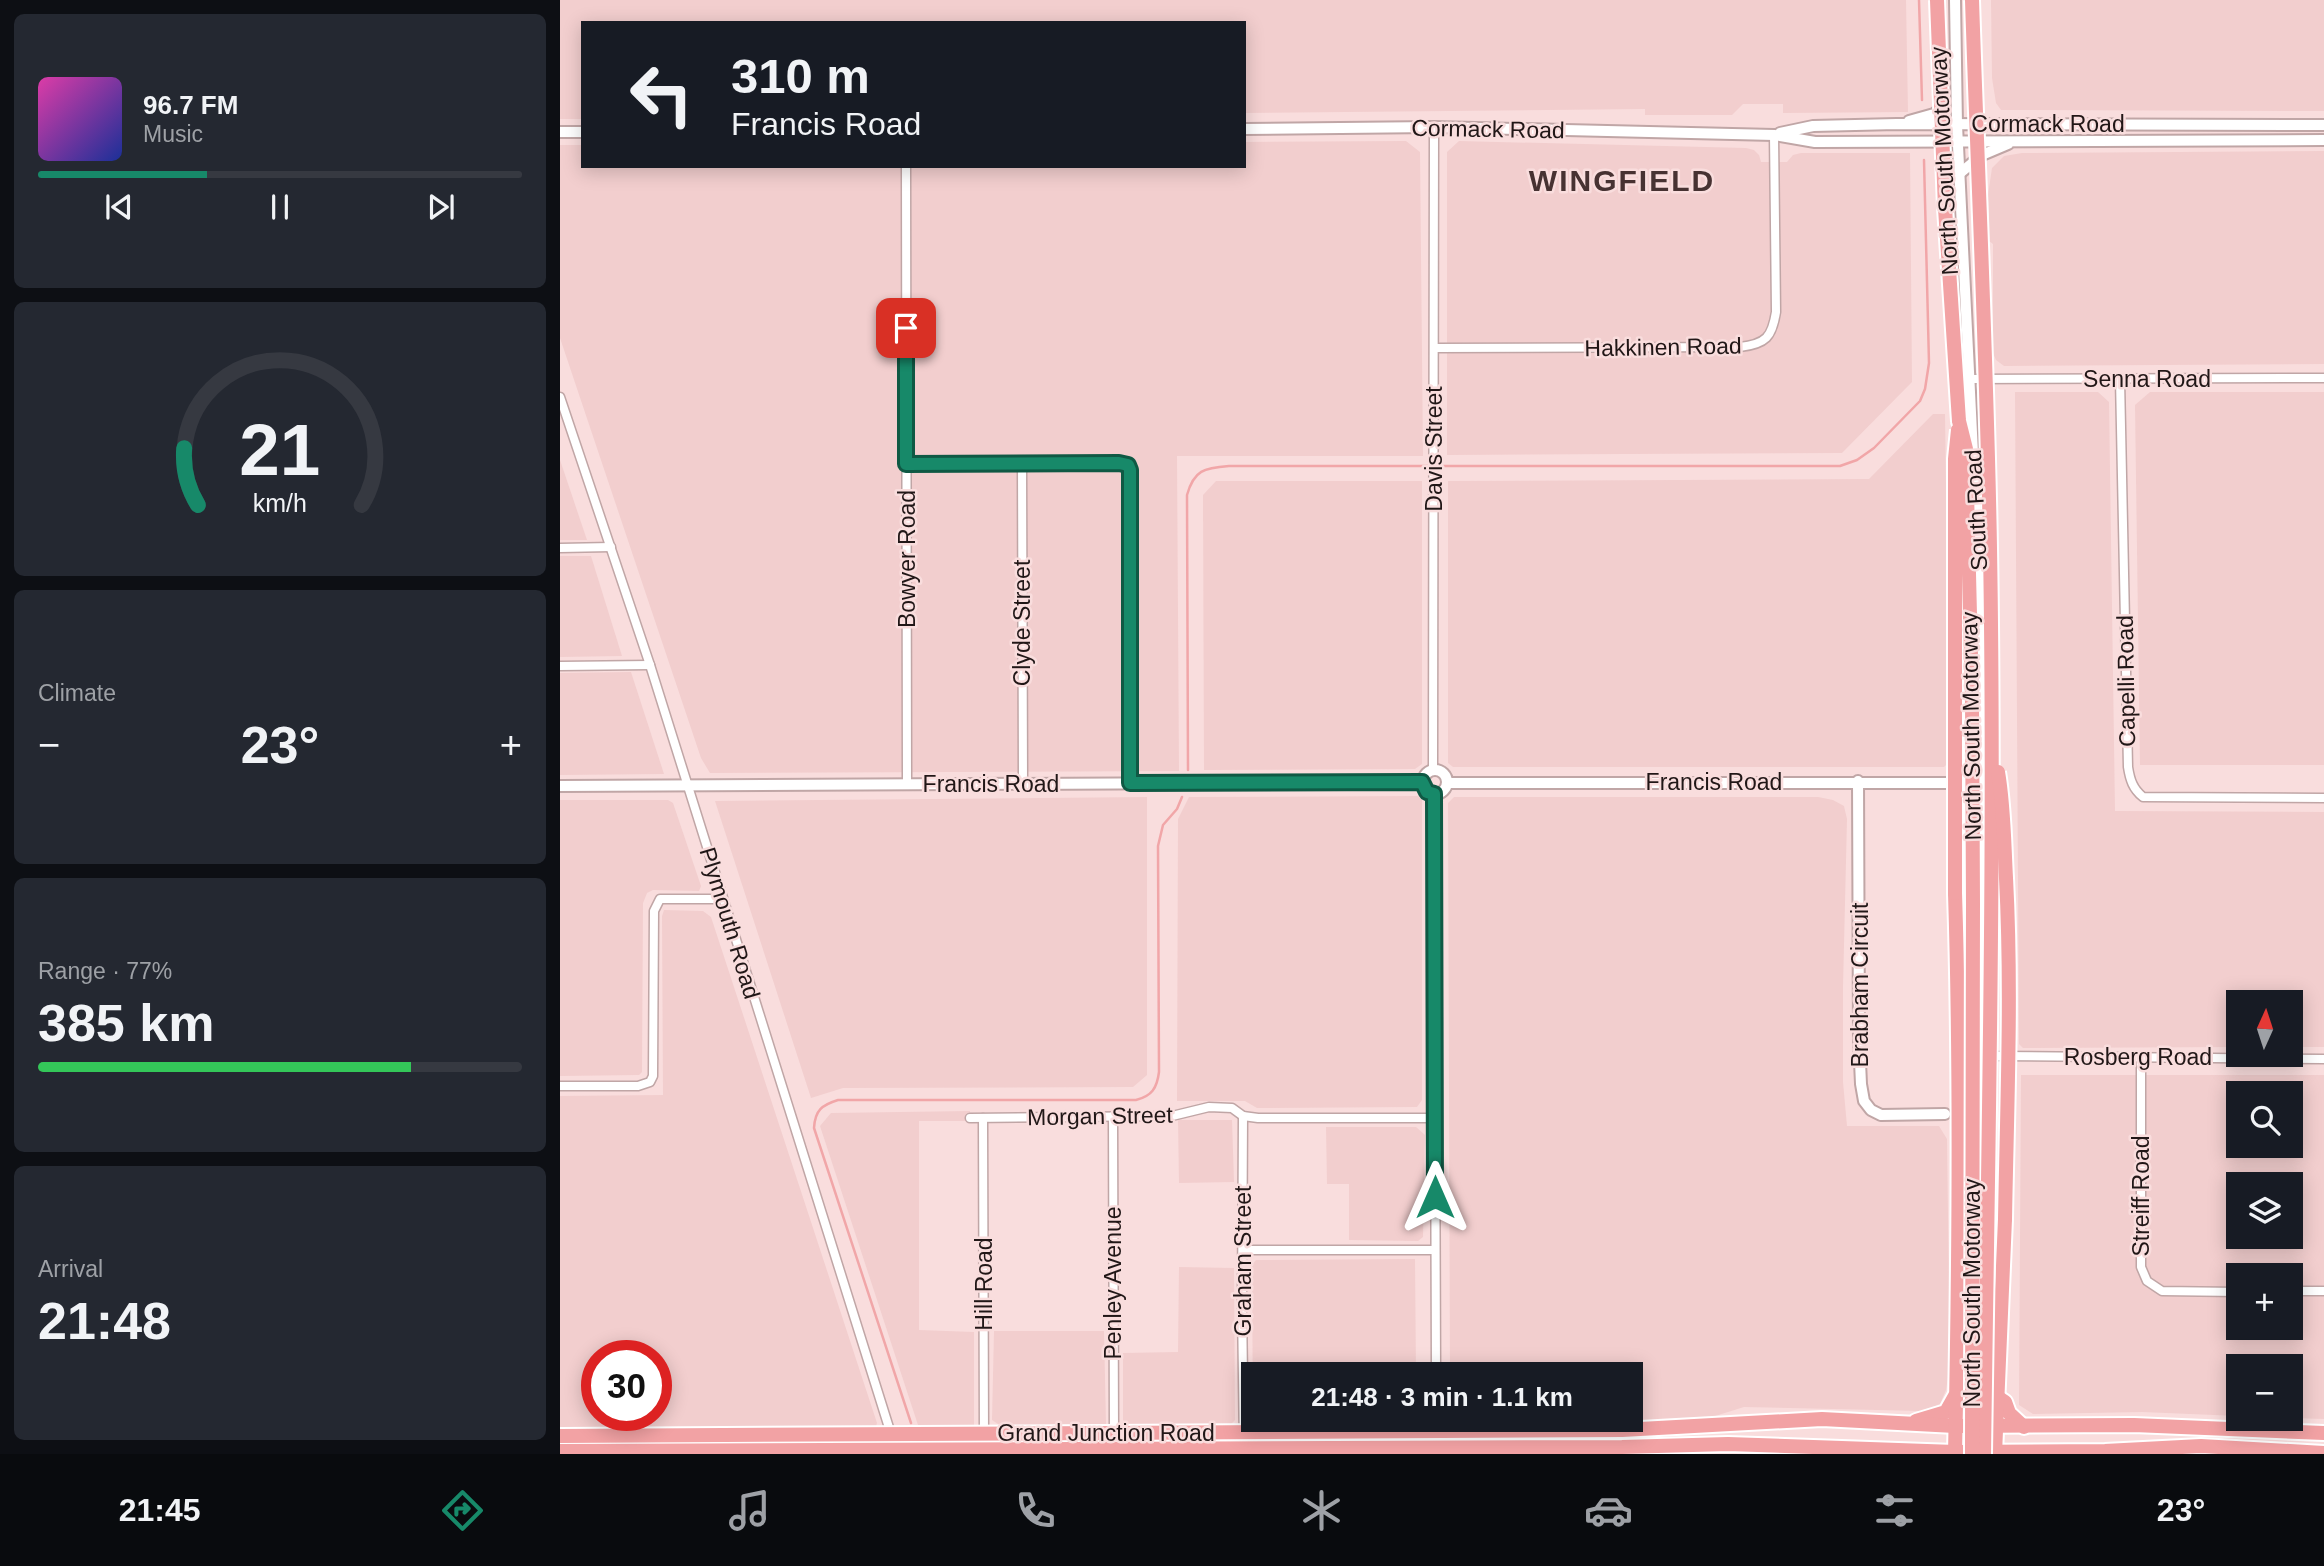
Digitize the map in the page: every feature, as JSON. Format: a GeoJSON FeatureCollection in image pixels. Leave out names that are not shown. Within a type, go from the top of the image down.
{"type":"FeatureCollection","features":[{"type":"Feature","properties":{"kind":"highway","name":"North South Motorway"},"geometry":{"type":"LineString","coordinates":[[1937,0],[1945,208],[1959,421],[1966,449],[1972,698],[1972,1454]]}},
{"type":"Feature","properties":{"kind":"highway","name":"North South Motorway"},"geometry":{"type":"LineString","coordinates":[[1972,0],[1990,545],[1991,1453]]}},
{"type":"Feature","properties":{"kind":"highway"},"geometry":{"type":"LineString","coordinates":[[1955,1453],[1958,1385],[1960,1036],[1955,893],[1955,459],[1959,421]]}},
{"type":"Feature","properties":{"kind":"highway"},"geometry":{"type":"LineString","coordinates":[[1991,1453],[1995,1427],[2005,1219],[2009,984],[2001,792],[1992,729]]}},
{"type":"Feature","properties":{"kind":"highway"},"geometry":{"type":"LineString","coordinates":[[1908,1423],[1946,1412],[1952,1405],[1958,1385]]}},
{"type":"Feature","properties":{"kind":"highway"},"geometry":{"type":"LineString","coordinates":[[1996,1396],[2005,1402],[2009,1413],[2024,1427]]}},
{"type":"Feature","properties":{"kind":"highway","name":"Grand Junction Road"},"geometry":{"type":"LineString","coordinates":[[1643,1429],[1822,1419],[1955,1426],[2134,1425],[2324,1433]]}},
{"type":"Feature","properties":{"kind":"highway","name":"Grand Junction Road"},"geometry":{"type":"LineString","coordinates":[[565,1436],[1244,1432]]}},
{"type":"Feature","properties":{"kind":"highway"},"geometry":{"type":"LineString","coordinates":[[766,1435],[766,1450]]}},
{"type":"Feature","properties":{"kind":"highway","name":"Grand Junction Road"},"geometry":{"type":"LineString","coordinates":[[566,1452],[1728,1444],[1930,1453],[2070,1453],[2201,1446],[2324,1453]]}},
{"type":"Feature","properties":{"kind":"street","name":"South Road"},"geometry":{"type":"LineString","coordinates":[[1955,0],[1959,174],[1979,577],[1980,1036],[1983,1047],[1993,1056]]}},
{"type":"Feature","properties":{"kind":"street"},"geometry":{"type":"LineString","coordinates":[[1896,124],[1934,114],[1956,95]]}},
{"type":"Feature","properties":{"kind":"street"},"geometry":{"type":"LineString","coordinates":[[2091,123],[2092,140]]}},
{"type":"Feature","properties":{"kind":"street","name":"Cormack Road"},"geometry":{"type":"LineString","coordinates":[[1774,135],[1813,126],[1896,124],[2324,125]]}},
{"type":"Feature","properties":{"kind":"street","name":"Cormack Road"},"geometry":{"type":"LineString","coordinates":[[1246,128],[1434,127],[1774,135],[1815,142],[2324,140]]}},
{"type":"Feature","properties":{"kind":"street","name":"Davis Street"},"geometry":{"type":"LineString","coordinates":[[1433,770],[1434,127]]}},
{"type":"Feature","properties":{"kind":"street"},"geometry":{"type":"LineString","coordinates":[[560,132],[581,132]]}},
{"type":"Feature","properties":{"kind":"street","name":"Hakkinen Road"},"geometry":{"type":"LineString","coordinates":[[1434,348],[1740,347],[1764,341],[1771,334],[1776,312],[1774,135]]}},
{"type":"Feature","properties":{"kind":"street"},"geometry":{"type":"LineString","coordinates":[[1959,174],[1982,155],[1998,147],[2024,140]]}},
{"type":"Feature","properties":{"kind":"street","name":"Bowyer Road"},"geometry":{"type":"LineString","coordinates":[[906,168],[907,784]]}},
{"type":"Feature","properties":{"kind":"street","name":"Senna Road"},"geometry":{"type":"LineString","coordinates":[[1969,379],[2324,378]]}},
{"type":"Feature","properties":{"kind":"street","name":"Capelli Road"},"geometry":{"type":"LineString","coordinates":[[2120,379],[2127,753],[2130,779],[2136,792],[2143,797],[2324,798]]}},
{"type":"Feature","properties":{"kind":"street","name":"Plymouth Road"},"geometry":{"type":"LineString","coordinates":[[560,397],[650,665],[891,1434],[891,1450]]}},
{"type":"Feature","properties":{"kind":"street","name":"Clyde Street"},"geometry":{"type":"LineString","coordinates":[[1022,463],[1023,784]]}},
{"type":"Feature","properties":{"kind":"street"},"geometry":{"type":"LineString","coordinates":[[906,464],[1128,465],[1131,475],[1130,783]]}},
{"type":"Feature","properties":{"kind":"street"},"geometry":{"type":"LineString","coordinates":[[560,548],[611,547]]}},
{"type":"Feature","properties":{"kind":"street"},"geometry":{"type":"LineString","coordinates":[[560,666],[650,665]]}},
{"type":"Feature","properties":{"kind":"street"},"geometry":{"type":"LineString","coordinates":[[1433,770],[1444,775],[1447,783],[1441,792],[1434,794],[1427,792],[1422,782],[1426,774],[1433,770]]}},
{"type":"Feature","properties":{"kind":"street","name":"Francis Road"},"geometry":{"type":"LineString","coordinates":[[560,786],[1422,782]]}},
{"type":"Feature","properties":{"kind":"street","name":"Brabham Circuit"},"geometry":{"type":"LineString","coordinates":[[1858,782],[1859,1039],[1864,1101],[1871,1110],[1881,1115],[1945,1114]]}},
{"type":"Feature","properties":{"kind":"street","name":"Francis Road"},"geometry":{"type":"LineString","coordinates":[[1447,783],[1980,783]]}},
{"type":"Feature","properties":{"kind":"street"},"geometry":{"type":"LineString","coordinates":[[1434,794],[1436,1362]]}},
{"type":"Feature","properties":{"kind":"street"},"geometry":{"type":"LineString","coordinates":[[560,1086],[638,1086],[650,1082],[653,1076],[654,911],[660,899],[722,899]]}},
{"type":"Feature","properties":{"kind":"street","name":"Rosberg Road"},"geometry":{"type":"LineString","coordinates":[[1993,1056],[2324,1059]]}},
{"type":"Feature","properties":{"kind":"street","name":"Streiff Road"},"geometry":{"type":"LineString","coordinates":[[2141,1058],[2141,1267],[2147,1281],[2162,1291],[2226,1292]]}},
{"type":"Feature","properties":{"kind":"street"},"geometry":{"type":"LineString","coordinates":[[1958,1102],[1945,1114],[1958,1130]]}},
{"type":"Feature","properties":{"kind":"street","name":"Morgan Street"},"geometry":{"type":"LineString","coordinates":[[970,1118],[1172,1116],[1209,1107],[1231,1108],[1243,1116],[1258,1118],[1435,1118]]}},
{"type":"Feature","properties":{"kind":"street","name":"Penley Avenue"},"geometry":{"type":"LineString","coordinates":[[1113,1116],[1114,1449]]}},
{"type":"Feature","properties":{"kind":"street","name":"Graham Street"},"geometry":{"type":"LineString","coordinates":[[1243,1116],[1244,1362]]}},
{"type":"Feature","properties":{"kind":"street","name":"Hill Road"},"geometry":{"type":"LineString","coordinates":[[983,1118],[984,1450]]}},
{"type":"Feature","properties":{"kind":"street"},"geometry":{"type":"LineString","coordinates":[[1243,1250],[1435,1250]]}},
{"type":"Feature","properties":{"kind":"street"},"geometry":{"type":"LineString","coordinates":[[2303,1291],[2324,1291]]}},
{"type":"Feature","properties":{"kind":"street","name":"Graham Street"},"geometry":{"type":"LineString","coordinates":[[1244,1432],[1244,1448]]}},
{"type":"Feature","properties":{"kind":"street"},"geometry":{"type":"LineString","coordinates":[[1436,1432],[1436,1447]]}},
{"type":"Feature","properties":{"kind":"street"},"geometry":{"type":"LineString","coordinates":[[862,1434],[862,1452]]}},
{"type":"Feature","properties":{"kind":"street"},"geometry":{"type":"LineString","coordinates":[[565,1436],[566,1452]]}},
{"type":"Feature","properties":{"kind":"shaded area"},"geometry":{"type":"Polygon","coordinates":[[[560,0],[1906,0],[1908,112],[1783,113],[1783,104],[1743,104],[1732,115],[1645,115],[1645,109],[1246,113],[1246,21],[581,21],[581,119],[560,119],[560,0]]]}},
{"type":"Feature","properties":{"kind":"shaded area"},"geometry":{"type":"Polygon","coordinates":[[[1991,0],[2324,0],[2324,111],[2001,110],[1996,103],[1992,78],[1991,0]]]}},
{"type":"Feature","properties":{"kind":"shaded area"},"geometry":{"type":"Polygon","coordinates":[[[1406,141],[1420,152],[1423,456],[1177,456],[1179,771],[710,773],[701,758],[560,338],[560,145],[581,145],[581,168],[1246,168],[1246,142],[1406,141]]]}},
{"type":"Feature","properties":{"kind":"shaded area"},"geometry":{"type":"Polygon","coordinates":[[[1459,141],[1746,148],[1754,150],[1761,162],[1787,162],[1793,155],[1801,153],[1910,153],[1912,382],[1842,453],[1447,455],[1447,152],[1459,141]]]}},
{"type":"Feature","properties":{"kind":"shaded area"},"geometry":{"type":"Polygon","coordinates":[[[2324,151],[2324,364],[2004,366],[1996,360],[1993,353],[1993,244],[1989,241],[1988,195],[1992,168],[2004,156],[2022,153],[2324,151]]]}},
{"type":"Feature","properties":{"kind":"shaded area"},"geometry":{"type":"Polygon","coordinates":[[[2015,392],[2098,392],[2109,402],[2115,811],[2324,812],[2324,1047],[2303,1047],[2303,990],[2226,990],[2226,1047],[2023,1048],[2019,1044],[2015,392]]]}},
{"type":"Feature","properties":{"kind":"shaded area"},"geometry":{"type":"Polygon","coordinates":[[[2150,392],[2324,392],[2324,765],[2140,765],[2135,405],[2150,392]]]}},
{"type":"Feature","properties":{"kind":"shaded area"},"geometry":{"type":"Polygon","coordinates":[[[1933,414],[1945,414],[1946,485],[1949,487],[1949,762],[1944,767],[1453,767],[1448,763],[1448,481],[1869,479],[1933,414]]]}},
{"type":"Feature","properties":{"kind":"shaded area"},"geometry":{"type":"Polygon","coordinates":[[[560,460],[587,540],[560,540],[560,460]]]}},
{"type":"Feature","properties":{"kind":"shaded area"},"geometry":{"type":"Polygon","coordinates":[[[1216,481],[1422,481],[1422,764],[1415,769],[1204,770],[1203,495],[1216,481]]]}},
{"type":"Feature","properties":{"kind":"shaded area"},"geometry":{"type":"Polygon","coordinates":[[[560,556],[591,556],[622,656],[560,657],[560,556]]]}},
{"type":"Feature","properties":{"kind":"shaded area"},"geometry":{"type":"Polygon","coordinates":[[[631,672],[664,774],[560,775],[560,673],[631,672]]]}},
{"type":"Feature","properties":{"kind":"shaded area"},"geometry":{"type":"Polygon","coordinates":[[[1418,796],[1422,800],[1422,1100],[1417,1107],[1257,1108],[1245,1101],[1177,1101],[1178,819],[1189,797],[1418,796]]]}},
{"type":"Feature","properties":{"kind":"shaded area"},"geometry":{"type":"Polygon","coordinates":[[[1147,797],[1147,1075],[1133,1087],[843,1088],[811,1098],[715,801],[1147,797]]]}},
{"type":"Feature","properties":{"kind":"shaded area"},"geometry":{"type":"Polygon","coordinates":[[[1454,797],[1818,797],[1844,806],[1847,819],[1843,1082],[1847,1126],[1939,1126],[1947,1139],[1950,1365],[1946,1390],[1940,1404],[1921,1411],[1744,1407],[1712,1417],[1643,1422],[1643,1362],[1450,1362],[1448,803],[1454,797]]]}},
{"type":"Feature","properties":{"kind":"shaded area"},"geometry":{"type":"Polygon","coordinates":[[[560,800],[668,800],[673,803],[701,886],[699,891],[653,890],[647,893],[643,903],[642,1072],[639,1075],[560,1076],[560,800]]]}},
{"type":"Feature","properties":{"kind":"shaded area"},"geometry":{"type":"Polygon","coordinates":[[[664,910],[703,911],[711,917],[876,1426],[672,1428],[672,1340],[581,1340],[581,1429],[560,1429],[560,1096],[663,1095],[662,916],[664,910]]]}},
{"type":"Feature","properties":{"kind":"shaded area"},"geometry":{"type":"Polygon","coordinates":[[[2021,1075],[2324,1075],[2324,1419],[2303,1418],[2303,1354],[2226,1354],[2226,1416],[2142,1412],[2033,1414],[2019,1405],[2021,1075]]]}},
{"type":"Feature","properties":{"kind":"shaded area"},"geometry":{"type":"Polygon","coordinates":[[[970,1111],[970,1121],[919,1121],[919,1330],[974,1332],[974,1425],[918,1425],[820,1126],[831,1113],[970,1111]]]}},
{"type":"Feature","properties":{"kind":"shaded area"},"geometry":{"type":"Polygon","coordinates":[[[1178,1120],[1232,1120],[1234,1182],[1179,1183],[1178,1120]]]}},
{"type":"Feature","properties":{"kind":"shaded area"},"geometry":{"type":"Polygon","coordinates":[[[1326,1127],[1416,1127],[1425,1135],[1423,1237],[1418,1241],[1349,1240],[1349,1184],[1327,1184],[1326,1127]]]}},
{"type":"Feature","properties":{"kind":"shaded area"},"geometry":{"type":"Polygon","coordinates":[[[1415,1259],[1416,1362],[1253,1362],[1252,1265],[1256,1260],[1415,1259]]]}},
{"type":"Feature","properties":{"kind":"shaded area"},"geometry":{"type":"Polygon","coordinates":[[[1179,1267],[1234,1268],[1235,1420],[1230,1425],[1128,1426],[1123,1421],[1123,1353],[1178,1352],[1179,1267]]]}},
{"type":"Feature","properties":{"kind":"shaded area"},"geometry":{"type":"Polygon","coordinates":[[[994,1331],[1104,1331],[1106,1425],[1001,1426],[992,1420],[994,1331]]]}},
{"type":"Feature","properties":{"kind":"waterway"},"geometry":{"type":"LineString","coordinates":[[1919,0],[1922,100]]}},
{"type":"Feature","properties":{"kind":"waterway"},"geometry":{"type":"LineString","coordinates":[[1188,770],[1187,495],[1197,475],[1207,469],[1229,466],[1840,466],[1857,460],[1874,448],[1920,401],[1925,389],[1929,363],[1924,160]]}},
{"type":"Feature","properties":{"kind":"waterway"},"geometry":{"type":"LineString","coordinates":[[911,1423],[814,1128],[816,1117],[824,1106],[838,1100],[1136,1100],[1150,1094],[1157,1083],[1159,1072],[1158,846],[1163,825],[1177,809],[1182,797]]}},
{"type":"Feature","properties":{"kind":"district","name":"WINGFIELD"},"geometry":{"type":"Point","coordinates":[1622,180]}},
{"type":"Feature","properties":{"kind":"route"},"geometry":{"type":"LineString","coordinates":[[906,328],[906,464],[1128,465],[1131,475],[1130,783],[1422,782],[1427,792],[1434,794],[1435,1197]]}}]}
